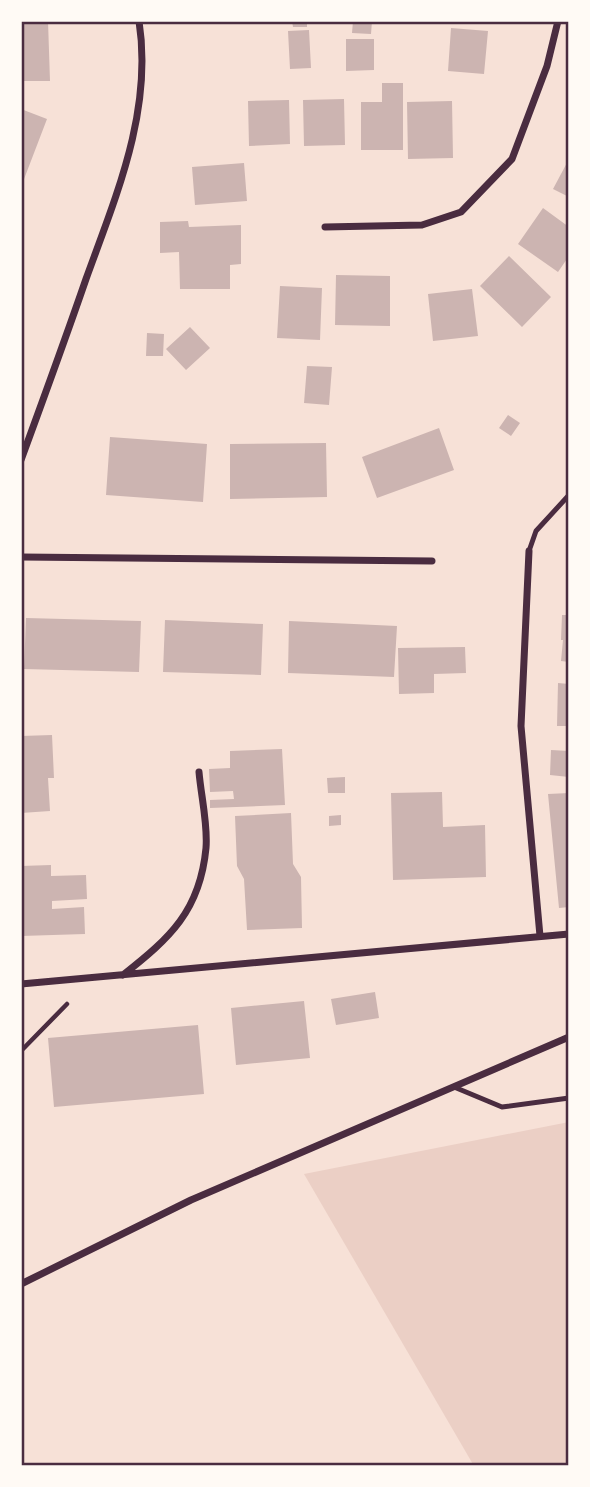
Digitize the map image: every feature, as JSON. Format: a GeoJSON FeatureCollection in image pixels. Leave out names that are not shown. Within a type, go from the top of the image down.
{"type":"FeatureCollection","features":[{"type":"Feature","properties":{"kind":"street"},"geometry":{"type":"LineString","coordinates":[[21,460],[127,166],[140,106],[142,42],[139,21]]}},
{"type":"Feature","properties":{"kind":"street"},"geometry":{"type":"LineString","coordinates":[[326,227],[422,225],[461,212],[512,159],[547,66],[558,21]]}},
{"type":"Feature","properties":{"kind":"street"},"geometry":{"type":"LineString","coordinates":[[529,551],[521,726],[540,936]]}},
{"type":"Feature","properties":{"kind":"street"},"geometry":{"type":"LineString","coordinates":[[21,557],[432,561]]}},
{"type":"Feature","properties":{"kind":"street"},"geometry":{"type":"LineString","coordinates":[[122,975],[160,946],[184,918],[199,884],[206,846],[199,772]]}},
{"type":"Feature","properties":{"kind":"street"},"geometry":{"type":"LineString","coordinates":[[21,984],[569,934]]}},
{"type":"Feature","properties":{"kind":"street"},"geometry":{"type":"LineString","coordinates":[[21,1284],[191,1200],[569,1037]]}},
{"type":"Feature","properties":{"kind":"lane"},"geometry":{"type":"LineString","coordinates":[[529,551],[537,531],[569,495]]}},
{"type":"Feature","properties":{"kind":"lane"},"geometry":{"type":"LineString","coordinates":[[454,1087],[502,1107],[569,1098]]}},
{"type":"Feature","properties":{"kind":"path"},"geometry":{"type":"LineString","coordinates":[[21,1051],[92,978]]}},
{"type":"Feature","properties":{"kind":"shaded area"},"geometry":{"type":"Polygon","coordinates":[[[569,1122],[569,1466],[474,1466],[304,1174],[569,1122]]]}},
{"type":"Feature","properties":{"kind":"building"},"geometry":{"type":"Polygon","coordinates":[[[21,21],[48,21],[50,81],[21,81],[21,21]]]}},
{"type":"Feature","properties":{"kind":"building"},"geometry":{"type":"Polygon","coordinates":[[[292,21],[307,21],[307,27],[293,27],[292,21]]]}},
{"type":"Feature","properties":{"kind":"building"},"geometry":{"type":"Polygon","coordinates":[[[353,21],[372,21],[371,34],[352,33],[353,21]]]}},
{"type":"Feature","properties":{"kind":"building"},"geometry":{"type":"Polygon","coordinates":[[[451,28],[488,31],[484,74],[448,71],[451,28]]]}},
{"type":"Feature","properties":{"kind":"building"},"geometry":{"type":"Polygon","coordinates":[[[309,30],[311,68],[290,69],[288,31],[309,30]]]}},
{"type":"Feature","properties":{"kind":"building"},"geometry":{"type":"Polygon","coordinates":[[[346,39],[374,39],[374,70],[346,71],[346,39]]]}},
{"type":"Feature","properties":{"kind":"building"},"geometry":{"type":"Polygon","coordinates":[[[382,83],[403,83],[403,150],[361,150],[361,102],[382,102],[382,83]]]}},
{"type":"Feature","properties":{"kind":"building"},"geometry":{"type":"Polygon","coordinates":[[[344,99],[345,145],[304,146],[303,100],[344,99]]]}},
{"type":"Feature","properties":{"kind":"building"},"geometry":{"type":"Polygon","coordinates":[[[289,100],[290,144],[249,146],[248,101],[289,100]]]}},
{"type":"Feature","properties":{"kind":"building"},"geometry":{"type":"Polygon","coordinates":[[[452,101],[453,158],[408,159],[407,102],[452,101]]]}},
{"type":"Feature","properties":{"kind":"building"},"geometry":{"type":"Polygon","coordinates":[[[21,109],[47,119],[21,187],[21,109]]]}},
{"type":"Feature","properties":{"kind":"building"},"geometry":{"type":"Polygon","coordinates":[[[569,159],[569,197],[553,189],[569,159]]]}},
{"type":"Feature","properties":{"kind":"building"},"geometry":{"type":"Polygon","coordinates":[[[244,163],[247,201],[195,205],[192,167],[244,163]]]}},
{"type":"Feature","properties":{"kind":"building"},"geometry":{"type":"Polygon","coordinates":[[[543,208],[569,227],[569,256],[558,272],[518,244],[543,208]]]}},
{"type":"Feature","properties":{"kind":"building"},"geometry":{"type":"Polygon","coordinates":[[[188,221],[189,227],[241,225],[241,264],[230,265],[230,289],[180,289],[179,252],[160,253],[160,222],[188,221]]]}},
{"type":"Feature","properties":{"kind":"building"},"geometry":{"type":"Polygon","coordinates":[[[509,256],[551,297],[522,327],[480,286],[509,256]]]}},
{"type":"Feature","properties":{"kind":"building"},"geometry":{"type":"Polygon","coordinates":[[[336,275],[390,276],[390,326],[335,325],[336,275]]]}},
{"type":"Feature","properties":{"kind":"building"},"geometry":{"type":"Polygon","coordinates":[[[280,286],[322,288],[320,340],[277,338],[280,286]]]}},
{"type":"Feature","properties":{"kind":"building"},"geometry":{"type":"Polygon","coordinates":[[[472,289],[478,336],[433,341],[428,294],[472,289]]]}},
{"type":"Feature","properties":{"kind":"building"},"geometry":{"type":"Polygon","coordinates":[[[190,327],[210,348],[186,370],[166,349],[190,327]]]}},
{"type":"Feature","properties":{"kind":"building"},"geometry":{"type":"Polygon","coordinates":[[[147,333],[164,334],[163,356],[146,356],[147,333]]]}},
{"type":"Feature","properties":{"kind":"building"},"geometry":{"type":"Polygon","coordinates":[[[307,366],[332,367],[329,405],[304,403],[307,366]]]}},
{"type":"Feature","properties":{"kind":"building"},"geometry":{"type":"Polygon","coordinates":[[[508,415],[520,423],[511,436],[499,428],[508,415]]]}},
{"type":"Feature","properties":{"kind":"building"},"geometry":{"type":"Polygon","coordinates":[[[439,428],[454,470],[377,498],[362,457],[439,428]]]}},
{"type":"Feature","properties":{"kind":"building"},"geometry":{"type":"Polygon","coordinates":[[[110,437],[207,444],[203,502],[106,495],[110,437]]]}},
{"type":"Feature","properties":{"kind":"building"},"geometry":{"type":"Polygon","coordinates":[[[326,443],[327,497],[230,499],[230,444],[326,443]]]}},
{"type":"Feature","properties":{"kind":"building"},"geometry":{"type":"Polygon","coordinates":[[[562,615],[569,615],[569,662],[561,661],[562,615]]]}},
{"type":"Feature","properties":{"kind":"building"},"geometry":{"type":"Polygon","coordinates":[[[26,618],[141,621],[139,672],[24,669],[26,618]]]}},
{"type":"Feature","properties":{"kind":"building"},"geometry":{"type":"Polygon","coordinates":[[[165,620],[263,624],[261,675],[163,672],[165,620]]]}},
{"type":"Feature","properties":{"kind":"building"},"geometry":{"type":"Polygon","coordinates":[[[289,621],[397,626],[394,677],[288,673],[289,621]]]}},
{"type":"Feature","properties":{"kind":"building"},"geometry":{"type":"Polygon","coordinates":[[[465,647],[466,673],[434,674],[434,693],[399,694],[398,648],[465,647]]]}},
{"type":"Feature","properties":{"kind":"building"},"geometry":{"type":"Polygon","coordinates":[[[558,683],[569,684],[569,726],[557,726],[558,683]]]}},
{"type":"Feature","properties":{"kind":"building"},"geometry":{"type":"Polygon","coordinates":[[[52,735],[54,778],[48,778],[50,811],[21,813],[21,736],[52,735]]]}},
{"type":"Feature","properties":{"kind":"building"},"geometry":{"type":"Polygon","coordinates":[[[282,749],[285,805],[210,808],[210,800],[234,799],[233,791],[210,792],[209,769],[230,768],[230,751],[282,749]]]}},
{"type":"Feature","properties":{"kind":"building"},"geometry":{"type":"Polygon","coordinates":[[[551,750],[569,751],[569,777],[550,775],[551,750]]]}},
{"type":"Feature","properties":{"kind":"building"},"geometry":{"type":"Polygon","coordinates":[[[345,777],[345,793],[328,793],[327,778],[345,777]]]}},
{"type":"Feature","properties":{"kind":"building"},"geometry":{"type":"Polygon","coordinates":[[[442,792],[443,827],[485,825],[486,877],[393,880],[391,793],[442,792]]]}},
{"type":"Feature","properties":{"kind":"building"},"geometry":{"type":"Polygon","coordinates":[[[569,793],[569,907],[559,908],[548,794],[569,793]]]}},
{"type":"Feature","properties":{"kind":"building"},"geometry":{"type":"Polygon","coordinates":[[[291,813],[293,864],[301,877],[302,928],[247,930],[244,879],[237,866],[235,816],[291,813]]]}},
{"type":"Feature","properties":{"kind":"building"},"geometry":{"type":"Polygon","coordinates":[[[341,815],[341,825],[329,826],[329,816],[341,815]]]}},
{"type":"Feature","properties":{"kind":"building"},"geometry":{"type":"Polygon","coordinates":[[[51,865],[51,876],[86,875],[87,899],[52,901],[52,909],[84,907],[85,934],[21,936],[21,866],[51,865]]]}},
{"type":"Feature","properties":{"kind":"building"},"geometry":{"type":"Polygon","coordinates":[[[375,992],[379,1018],[336,1025],[331,999],[375,992]]]}},
{"type":"Feature","properties":{"kind":"building"},"geometry":{"type":"Polygon","coordinates":[[[304,1001],[310,1058],[236,1065],[231,1008],[304,1001]]]}},
{"type":"Feature","properties":{"kind":"building"},"geometry":{"type":"Polygon","coordinates":[[[198,1025],[204,1094],[54,1107],[48,1038],[198,1025]]]}}]}
